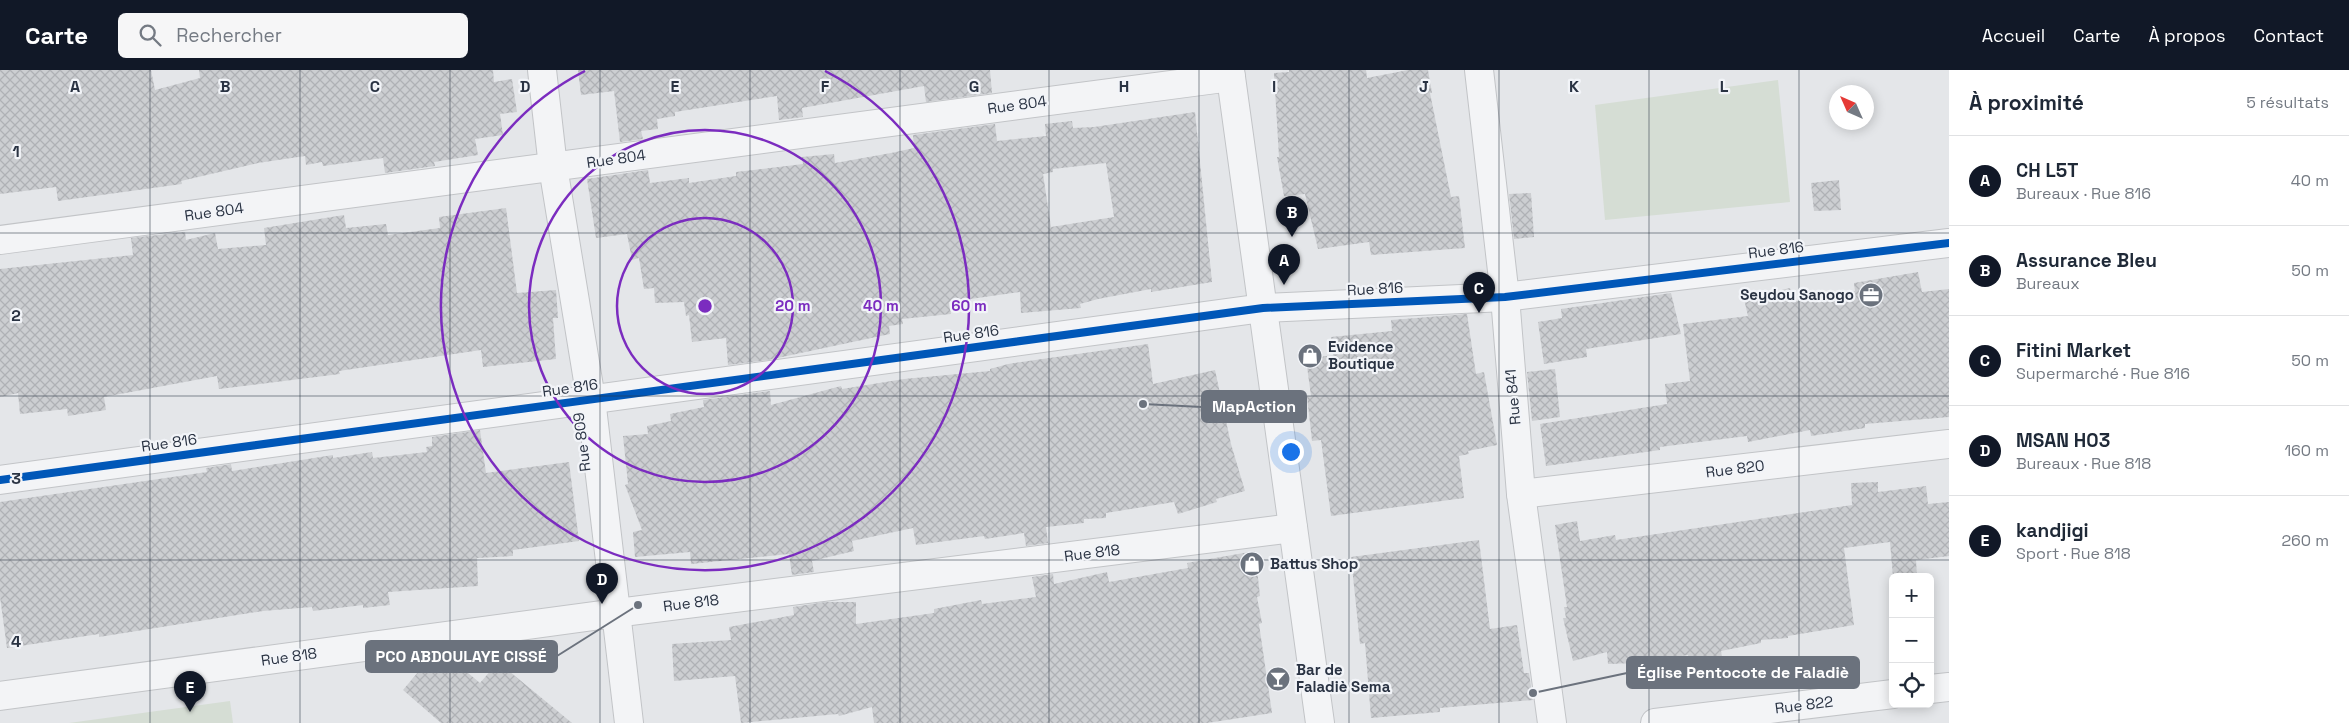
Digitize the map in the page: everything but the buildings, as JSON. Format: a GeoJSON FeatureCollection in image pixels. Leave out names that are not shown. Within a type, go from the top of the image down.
{"type":"FeatureCollection","features":[{"type":"Feature","properties":{"kind":"street","name":"Rue 809"},"geometry":{"type":"LineString","coordinates":[[542,70],[553,167],[591,400],[628,723]]}},
{"type":"Feature","properties":{"kind":"street","name":"Rue 841"},"geometry":{"type":"LineString","coordinates":[[1479,70],[1505,297],[1521,494],[1552,723]]}},
{"type":"Feature","properties":{"kind":"street","name":"Rue 804"},"geometry":{"type":"LineString","coordinates":[[0,240],[553,167],[1231,74]]}},
{"type":"Feature","properties":{"kind":"street"},"geometry":{"type":"LineString","coordinates":[[1231,74],[1320,723]]}},
{"type":"Feature","properties":{"kind":"street","name":"Rue 816"},"geometry":{"type":"LineString","coordinates":[[0,480],[1263,308],[1505,297],[1949,243]]}},
{"type":"Feature","properties":{"kind":"street","name":"Rue 820"},"geometry":{"type":"LineString","coordinates":[[1521,494],[1949,444]]}},
{"type":"Feature","properties":{"kind":"street","name":"Rue 818"},"geometry":{"type":"LineString","coordinates":[[0,696],[616,613],[1293,528]]}},
{"type":"Feature","properties":{"kind":"street"},"geometry":{"type":"LineString","coordinates":[[1934,688],[1949,686]]}},
{"type":"Feature","properties":{"kind":"street","name":"Rue 822"},"geometry":{"type":"LineString","coordinates":[[1655,723],[1889,694]]}},
{"type":"Feature","properties":{"kind":"shaded area"},"geometry":{"type":"Polygon","coordinates":[[[1778,80],[1790,202],[1605,220],[1595,105],[1778,80]]]}},
{"type":"Feature","properties":{"kind":"shaded area"},"geometry":{"type":"Polygon","coordinates":[[[230,701],[233,723],[69,723],[230,701]]]}},
{"type":"Feature","properties":{"kind":"cycle path"},"geometry":{"type":"LineString","coordinates":[[0,480],[1263,308],[1505,297],[1949,243]]}},
{"type":"Feature","properties":{"kind":"place","name":"Assurance Bleu"},"geometry":{"type":"Point","coordinates":[1292,237]}},
{"type":"Feature","properties":{"kind":"place","name":"CH L5T"},"geometry":{"type":"Point","coordinates":[1284,285]}},
{"type":"Feature","properties":{"kind":"place","name":"Seydou Sanogo"},"geometry":{"type":"Point","coordinates":[1871,295]}},
{"type":"Feature","properties":{"kind":"place","name":"Fitini Market"},"geometry":{"type":"Point","coordinates":[1479,313]}},
{"type":"Feature","properties":{"kind":"place","name":"Evidence Boutique"},"geometry":{"type":"Point","coordinates":[1310,356]}},
{"type":"Feature","properties":{"kind":"place","name":"MapAction"},"geometry":{"type":"Point","coordinates":[1143,404]}},
{"type":"Feature","properties":{"kind":"place","name":"Battus Shop"},"geometry":{"type":"Point","coordinates":[1252,564]}},
{"type":"Feature","properties":{"kind":"place","name":"MSAN H03"},"geometry":{"type":"Point","coordinates":[602,604]}},
{"type":"Feature","properties":{"kind":"place","name":"PCO ABDOULAYE CISSÉ"},"geometry":{"type":"Point","coordinates":[638,605]}},
{"type":"Feature","properties":{"kind":"place","name":"Bar de Faladiè Sema"},"geometry":{"type":"Point","coordinates":[1278,679]}},
{"type":"Feature","properties":{"kind":"place","name":"Église Pentocote de Faladiè"},"geometry":{"type":"Point","coordinates":[1533,693]}},
{"type":"Feature","properties":{"kind":"place","name":"kandjigi"},"geometry":{"type":"Point","coordinates":[190,712]}}]}
